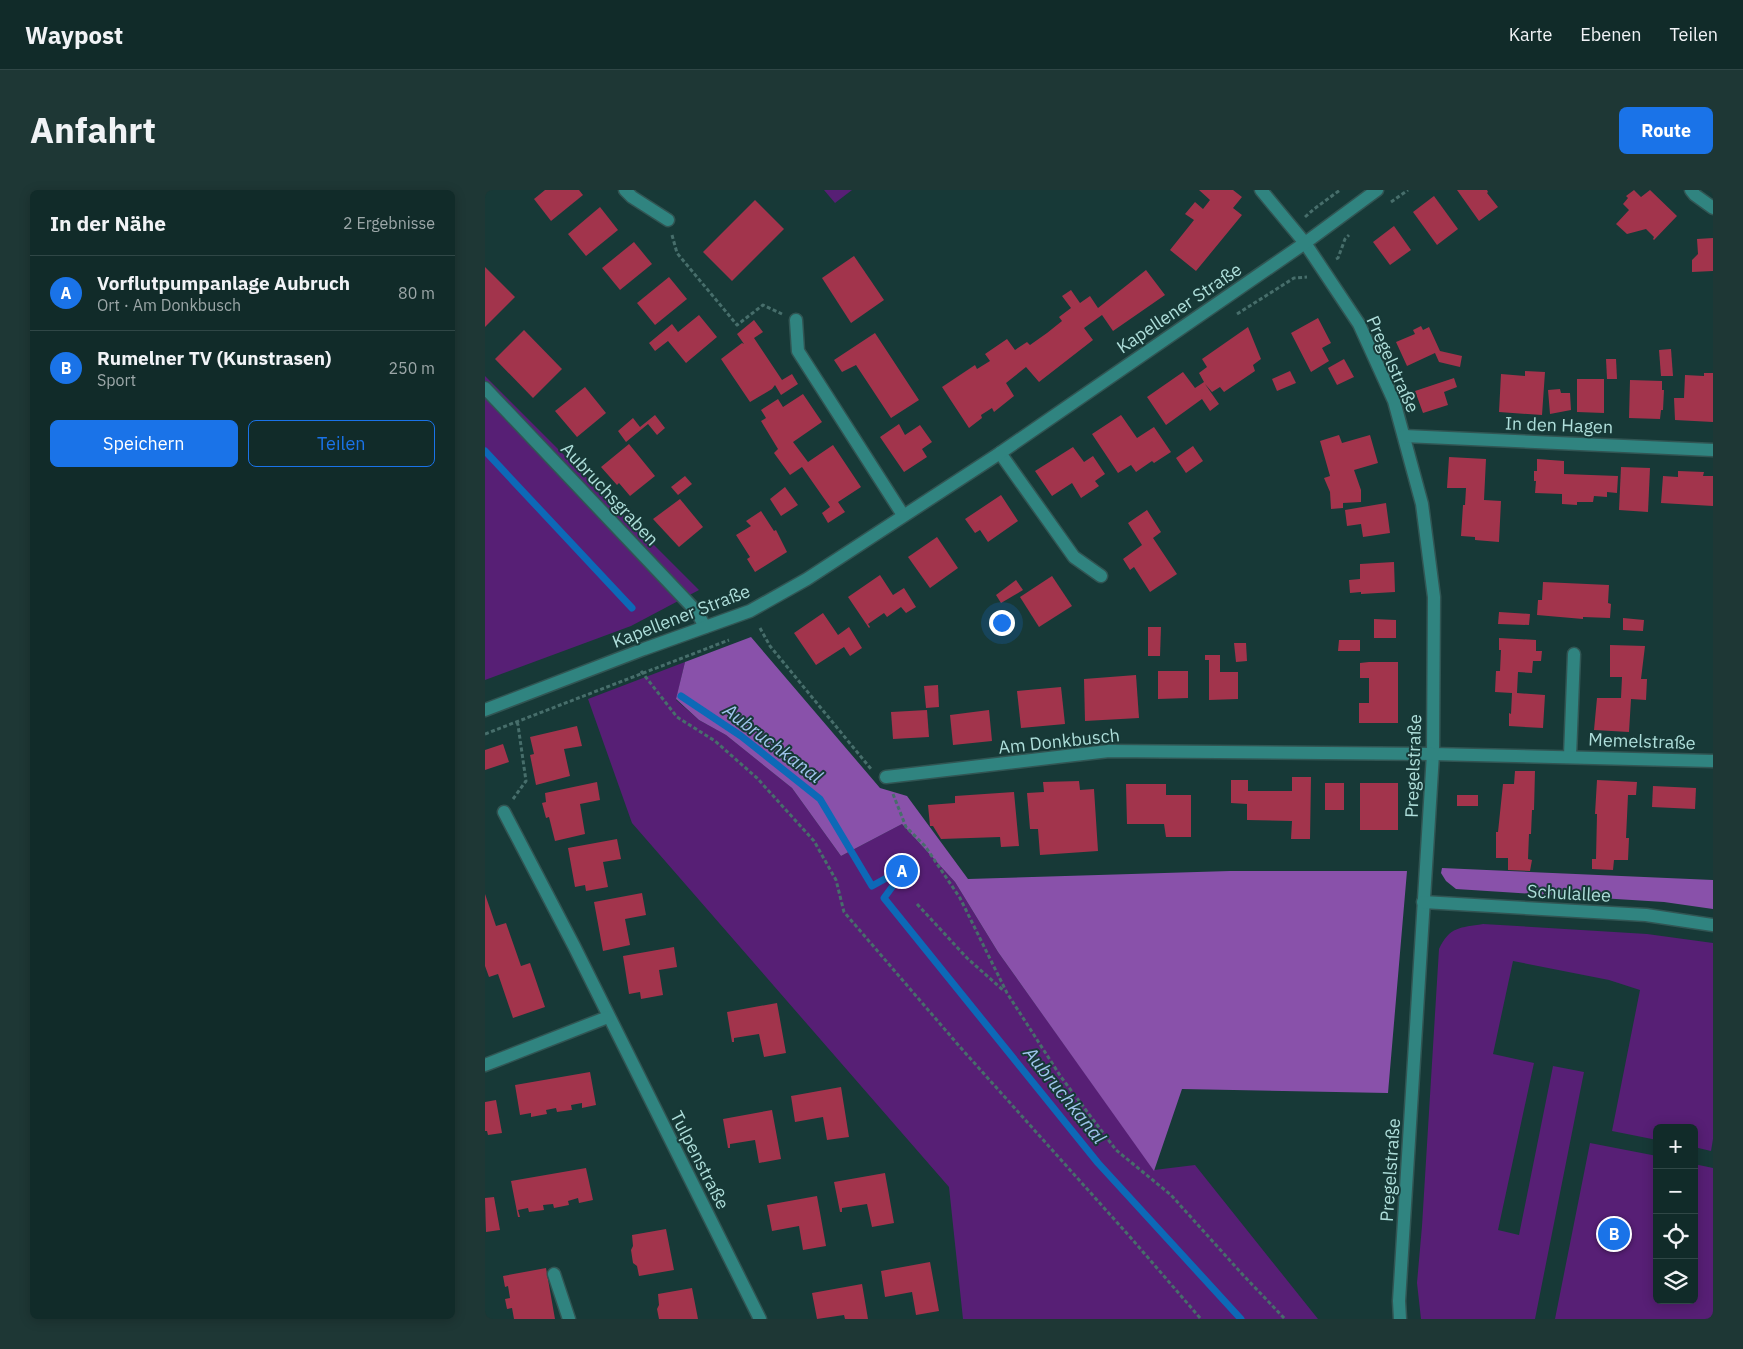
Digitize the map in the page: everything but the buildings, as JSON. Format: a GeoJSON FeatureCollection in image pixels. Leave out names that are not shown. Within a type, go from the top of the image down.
{"type":"FeatureCollection","features":[{"type":"Feature","properties":{"kind":"street"},"geometry":{"type":"LineString","coordinates":[[625,190],[669,220]]}},
{"type":"Feature","properties":{"kind":"street","name":"Pregelstraße"},"geometry":{"type":"LineString","coordinates":[[1261,190],[1305,243],[1359,324],[1394,401],[1422,504],[1434,597],[1433,754],[1399,1301],[1401,1319]]}},
{"type":"Feature","properties":{"kind":"street","name":"Kapellener Straße"},"geometry":{"type":"LineString","coordinates":[[485,710],[750,611],[807,579],[1000,452],[1305,243],[1377,190]]}},
{"type":"Feature","properties":{"kind":"street"},"geometry":{"type":"LineString","coordinates":[[1691,190],[1713,208]]}},
{"type":"Feature","properties":{"kind":"street"},"geometry":{"type":"LineString","coordinates":[[796,320],[798,351],[903,515]]}},
{"type":"Feature","properties":{"kind":"street","name":"Aubruchsgraben"},"geometry":{"type":"LineString","coordinates":[[485,388],[697,612],[705,627]]}},
{"type":"Feature","properties":{"kind":"street","name":"In den Hagen"},"geometry":{"type":"LineString","coordinates":[[1404,436],[1713,450]]}},
{"type":"Feature","properties":{"kind":"street"},"geometry":{"type":"LineString","coordinates":[[1000,452],[1074,557],[1101,576]]}},
{"type":"Feature","properties":{"kind":"street","name":"Memelstraße"},"geometry":{"type":"LineString","coordinates":[[1570,756],[1574,654]]}},
{"type":"Feature","properties":{"kind":"street","name":"Am Donkbusch"},"geometry":{"type":"LineString","coordinates":[[886,777],[1109,751],[1433,754]]}},
{"type":"Feature","properties":{"kind":"street","name":"Memelstraße"},"geometry":{"type":"LineString","coordinates":[[1433,754],[1713,761]]}},
{"type":"Feature","properties":{"kind":"street","name":"Tulpenstraße"},"geometry":{"type":"LineString","coordinates":[[504,812],[574,946],[760,1319]]}},
{"type":"Feature","properties":{"kind":"street","name":"Schulallee"},"geometry":{"type":"LineString","coordinates":[[1423,902],[1645,915],[1713,925]]}},
{"type":"Feature","properties":{"kind":"street"},"geometry":{"type":"LineString","coordinates":[[485,1064],[608,1017]]}},
{"type":"Feature","properties":{"kind":"street"},"geometry":{"type":"LineString","coordinates":[[554,1274],[569,1319]]}},
{"type":"Feature","properties":{"kind":"path"},"geometry":{"type":"LineString","coordinates":[[669,220],[677,253],[737,325],[763,305],[796,320]]}},
{"type":"Feature","properties":{"kind":"path"},"geometry":{"type":"LineString","coordinates":[[760,628],[770,646],[846,740],[876,775],[886,777],[906,827],[925,846],[960,898],[1007,993],[1061,1077],[1116,1150],[1171,1195],[1285,1319]]}},
{"type":"Feature","properties":{"kind":"path"},"geometry":{"type":"LineString","coordinates":[[485,734],[732,638]]}},
{"type":"Feature","properties":{"kind":"path"},"geometry":{"type":"LineString","coordinates":[[629,655],[677,717],[715,741],[757,778],[814,841],[836,880],[845,912],[960,1047],[1201,1319]]}},
{"type":"Feature","properties":{"kind":"path"},"geometry":{"type":"LineString","coordinates":[[504,812],[526,781],[516,722],[508,701]]}},
{"type":"Feature","properties":{"kind":"path"},"geometry":{"type":"LineString","coordinates":[[917,904],[967,958],[1007,993]]}},
{"type":"Feature","properties":{"kind":"shaded area"},"geometry":{"type":"Polygon","coordinates":[[[824,190],[852,190],[835,203],[824,190]]]}},
{"type":"Feature","properties":{"kind":"shaded area"},"geometry":{"type":"Polygon","coordinates":[[[485,376],[699,590],[631,626],[485,680],[485,376]]]}},
{"type":"Feature","properties":{"kind":"shaded area"},"geometry":{"type":"Polygon","coordinates":[[[751,637],[880,788],[907,796],[968,879],[1230,871],[1407,871],[1388,1093],[1182,1089],[1154,1171],[998,952],[955,882],[902,824],[841,856],[792,788],[726,735],[699,720],[676,699],[685,662],[751,637]]]}},
{"type":"Feature","properties":{"kind":"shaded area"},"geometry":{"type":"Polygon","coordinates":[[[685,662],[676,700],[699,720],[726,735],[792,788],[841,856],[902,824],[955,882],[998,952],[1154,1170],[1195,1165],[1318,1319],[963,1319],[949,1187],[632,823],[588,699],[685,662]]]}},
{"type":"Feature","properties":{"kind":"shaded area"},"geometry":{"type":"Polygon","coordinates":[[[1442,868],[1713,880],[1713,909],[1664,902],[1456,889],[1446,881],[1441,873],[1442,868]]]}},
{"type":"Feature","properties":{"kind":"shaded area"},"geometry":{"type":"Polygon","coordinates":[[[1483,924],[1647,934],[1713,943],[1713,1139],[1711,1151],[1698,1148],[1698,1124],[1653,1124],[1653,1139],[1612,1131],[1640,990],[1609,980],[1513,961],[1493,1054],[1534,1063],[1498,1230],[1519,1235],[1553,1066],[1584,1072],[1535,1319],[1421,1319],[1417,1283],[1439,949],[1447,936],[1456,929],[1483,924]]]}},
{"type":"Feature","properties":{"kind":"shaded area"},"geometry":{"type":"Polygon","coordinates":[[[1590,1143],[1653,1155],[1653,1304],[1698,1304],[1698,1165],[1713,1168],[1713,1319],[1555,1319],[1590,1143]]]}},
{"type":"Feature","properties":{"kind":"waterway","name":"Aubruchkanal"},"geometry":{"type":"LineString","coordinates":[[485,451],[632,608]]}},
{"type":"Feature","properties":{"kind":"waterway","name":"Aubruchkanal"},"geometry":{"type":"LineString","coordinates":[[681,696],[741,736],[820,799],[872,886],[890,876]]}},
{"type":"Feature","properties":{"kind":"waterway","name":"Aubruchkanal"},"geometry":{"type":"LineString","coordinates":[[895,883],[884,898],[1098,1163],[1241,1319]]}},
{"type":"Feature","properties":{"kind":"place","name":"Vorflutpumpanlage Aubruch"},"geometry":{"type":"Point","coordinates":[902,871]}},
{"type":"Feature","properties":{"kind":"place","name":"Rumelner TV (Kunstrasen)"},"geometry":{"type":"Point","coordinates":[1614,1234]}}]}
